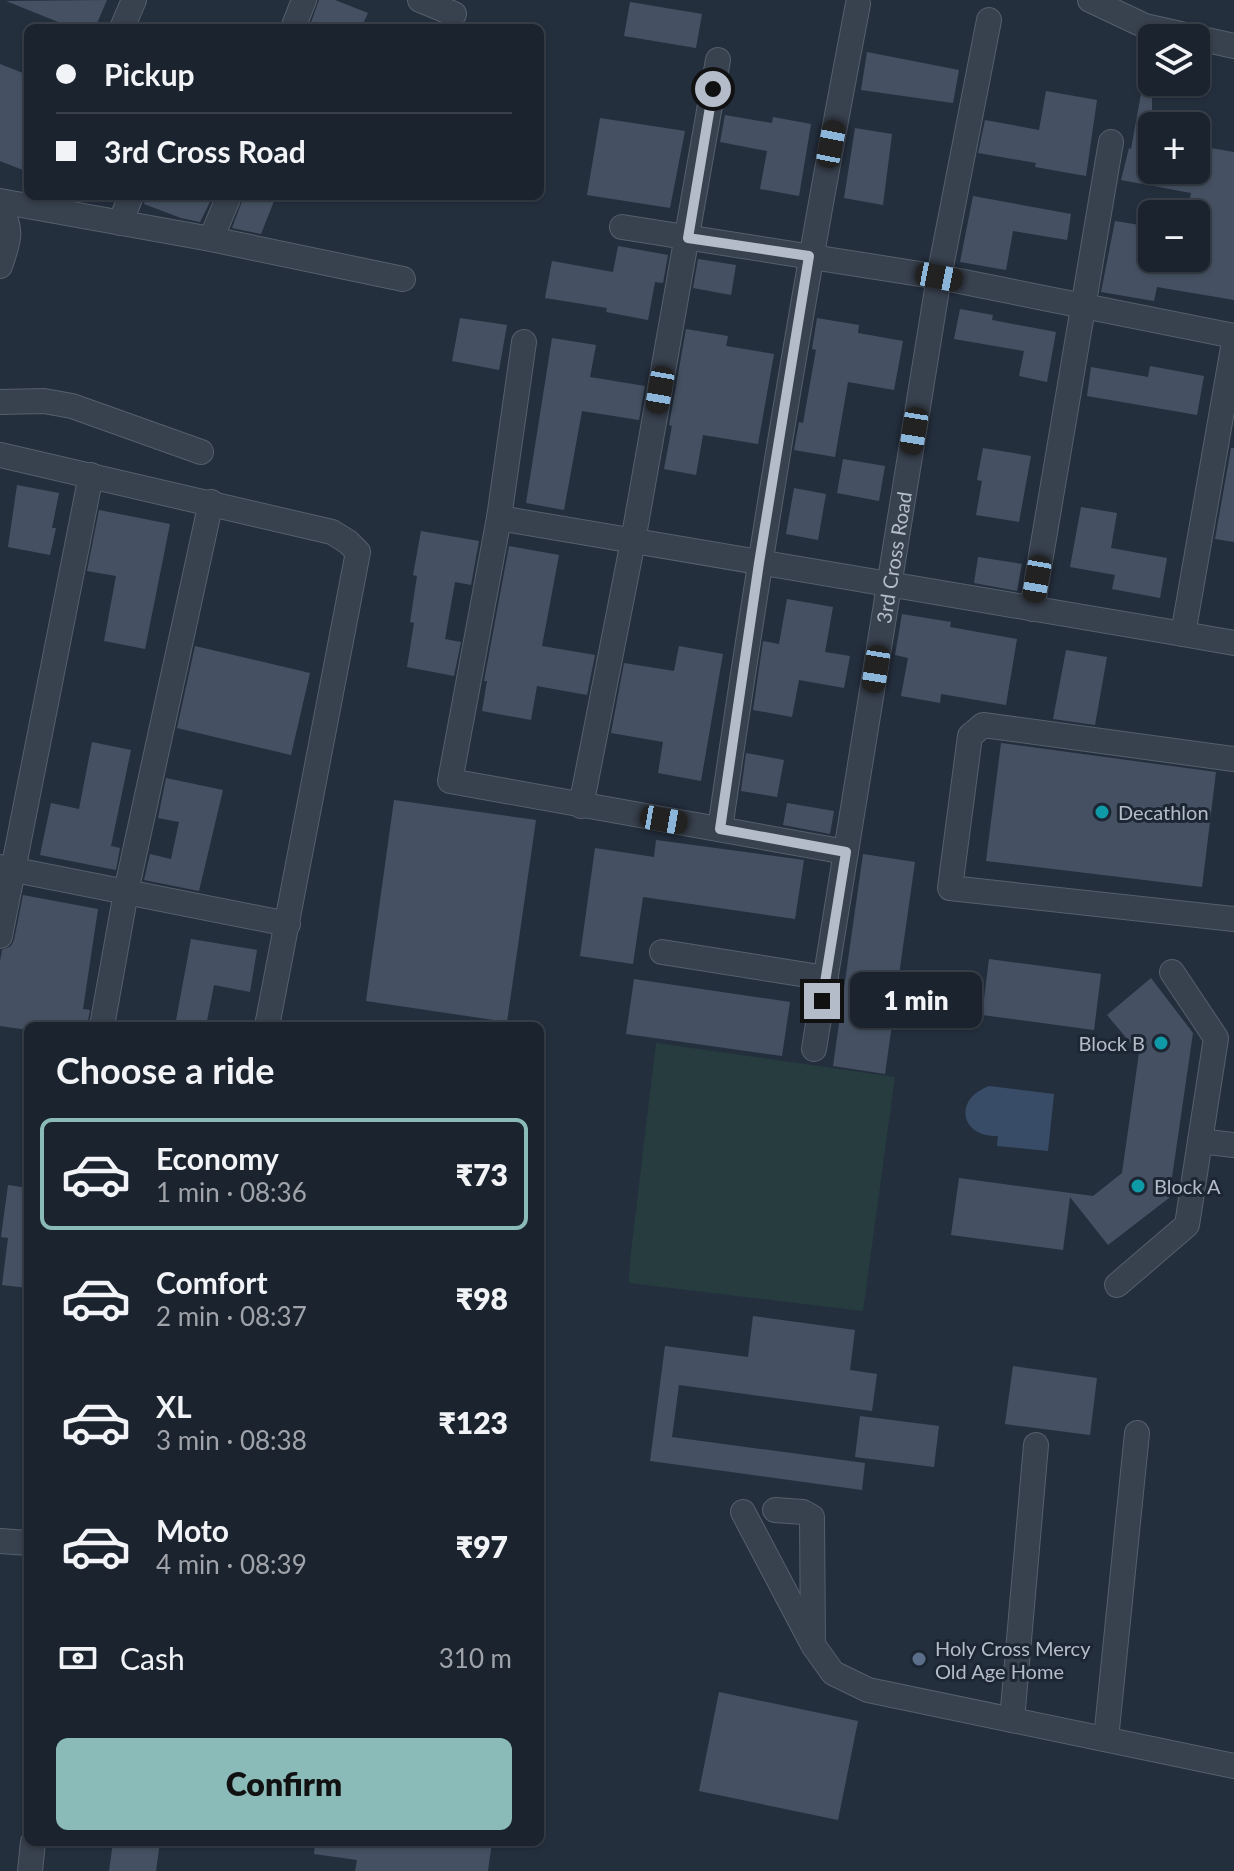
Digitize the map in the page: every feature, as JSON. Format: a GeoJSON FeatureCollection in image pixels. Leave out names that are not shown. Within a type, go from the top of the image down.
{"type":"FeatureCollection","features":[{"type":"Feature","properties":{"kind":"street"},"geometry":{"type":"LineString","coordinates":[[124,24],[134,0]]}},
{"type":"Feature","properties":{"kind":"street"},"geometry":{"type":"LineString","coordinates":[[295,24],[304,0]]}},
{"type":"Feature","properties":{"kind":"street"},"geometry":{"type":"LineString","coordinates":[[420,0],[454,14]]}},
{"type":"Feature","properties":{"kind":"street"},"geometry":{"type":"LineString","coordinates":[[1090,0],[1145,26],[1234,46]]}},
{"type":"Feature","properties":{"kind":"street"},"geometry":{"type":"LineString","coordinates":[[720,829],[809,256],[858,4]]}},
{"type":"Feature","properties":{"kind":"street","name":"3rd Cross Road"},"geometry":{"type":"LineString","coordinates":[[814,1049],[939,277],[989,20]]}},
{"type":"Feature","properties":{"kind":"street"},"geometry":{"type":"LineString","coordinates":[[581,806],[633,541],[718,60]]}},
{"type":"Feature","properties":{"kind":"street"},"geometry":{"type":"LineString","coordinates":[[1032,609],[1111,142]]}},
{"type":"Feature","properties":{"kind":"street"},"geometry":{"type":"LineString","coordinates":[[120,223],[129,200]]}},
{"type":"Feature","properties":{"kind":"street"},"geometry":{"type":"LineString","coordinates":[[211,239],[227,200]]}},
{"type":"Feature","properties":{"kind":"street"},"geometry":{"type":"LineString","coordinates":[[0,203],[211,239],[403,279]]}},
{"type":"Feature","properties":{"kind":"street"},"geometry":{"type":"LineString","coordinates":[[0,203],[10,235],[0,266]]}},
{"type":"Feature","properties":{"kind":"street"},"geometry":{"type":"LineString","coordinates":[[622,227],[939,277],[1234,336]]}},
{"type":"Feature","properties":{"kind":"street"},"geometry":{"type":"LineString","coordinates":[[524,342],[499,518],[450,781],[846,852]]}},
{"type":"Feature","properties":{"kind":"street"},"geometry":{"type":"LineString","coordinates":[[1183,634],[1234,342]]}},
{"type":"Feature","properties":{"kind":"street"},"geometry":{"type":"LineString","coordinates":[[0,402],[44,401],[72,406],[201,452]]}},
{"type":"Feature","properties":{"kind":"street"},"geometry":{"type":"LineString","coordinates":[[0,455],[332,532],[358,552],[268,1022]]}},
{"type":"Feature","properties":{"kind":"street"},"geometry":{"type":"LineString","coordinates":[[0,936],[6,868],[91,475]]}},
{"type":"Feature","properties":{"kind":"street"},"geometry":{"type":"LineString","coordinates":[[103,1022],[126,892],[211,502]]}},
{"type":"Feature","properties":{"kind":"street"},"geometry":{"type":"LineString","coordinates":[[499,518],[1234,643]]}},
{"type":"Feature","properties":{"kind":"street"},"geometry":{"type":"LineString","coordinates":[[1234,759],[983,725],[970,736],[950,888],[1234,919]]}},
{"type":"Feature","properties":{"kind":"street"},"geometry":{"type":"LineString","coordinates":[[6,868],[288,924]]}},
{"type":"Feature","properties":{"kind":"street"},"geometry":{"type":"LineString","coordinates":[[662,952],[826,978]]}},
{"type":"Feature","properties":{"kind":"street"},"geometry":{"type":"LineString","coordinates":[[1117,1285],[1187,1225],[1216,1038],[1172,972]]}},
{"type":"Feature","properties":{"kind":"street"},"geometry":{"type":"LineString","coordinates":[[1200,1141],[1234,1145]]}},
{"type":"Feature","properties":{"kind":"street"},"geometry":{"type":"LineString","coordinates":[[1106,1739],[1137,1433]]}},
{"type":"Feature","properties":{"kind":"street"},"geometry":{"type":"LineString","coordinates":[[1012,1720],[1036,1445]]}},
{"type":"Feature","properties":{"kind":"street"},"geometry":{"type":"LineString","coordinates":[[775,1510],[803,1512],[812,1517],[813,1645]]}},
{"type":"Feature","properties":{"kind":"street"},"geometry":{"type":"LineString","coordinates":[[743,1512],[813,1645],[833,1673],[868,1690],[1234,1766]]}},
{"type":"Feature","properties":{"kind":"street"},"geometry":{"type":"LineString","coordinates":[[0,1541],[24,1543]]}},
{"type":"Feature","properties":{"kind":"street"},"geometry":{"type":"LineString","coordinates":[[30,1871],[33,1846]]}},
{"type":"Feature","properties":{"kind":"green space"},"geometry":{"type":"Polygon","coordinates":[[[656,1043],[895,1077],[863,1311],[629,1283],[656,1043]]]}},
{"type":"Feature","properties":{"kind":"water"},"geometry":{"type":"Polygon","coordinates":[[[989,1086],[1054,1094],[1048,1151],[997,1146],[998,1136],[985,1135],[969,1124],[966,1108],[970,1099],[989,1086]]]}},
{"type":"Feature","properties":{"kind":"building"},"geometry":{"type":"Polygon","coordinates":[[[107,0],[97,24],[63,24],[6,1],[107,0]]]}},
{"type":"Feature","properties":{"kind":"building"},"geometry":{"type":"Polygon","coordinates":[[[319,0],[335,0],[368,13],[363,24],[310,24],[319,0]]]}},
{"type":"Feature","properties":{"kind":"building"},"geometry":{"type":"Polygon","coordinates":[[[630,2],[702,14],[696,48],[624,36],[630,2]]]}},
{"type":"Feature","properties":{"kind":"building"},"geometry":{"type":"Polygon","coordinates":[[[867,52],[959,70],[953,103],[861,90],[867,52]]]}},
{"type":"Feature","properties":{"kind":"building"},"geometry":{"type":"Polygon","coordinates":[[[0,64],[24,73],[24,170],[0,161],[0,64]]]}},
{"type":"Feature","properties":{"kind":"building"},"geometry":{"type":"Polygon","coordinates":[[[1046,91],[1097,100],[1086,176],[978,153],[985,120],[1039,130],[1046,91]]]}},
{"type":"Feature","properties":{"kind":"building"},"geometry":{"type":"Polygon","coordinates":[[[1141,96],[1152,96],[1152,112],[1138,112],[1138,183],[1121,180],[1131,149],[1141,96]]]}},
{"type":"Feature","properties":{"kind":"building"},"geometry":{"type":"Polygon","coordinates":[[[725,115],[772,123],[773,117],[811,124],[799,196],[760,189],[767,151],[720,142],[725,115]]]}},
{"type":"Feature","properties":{"kind":"building"},"geometry":{"type":"Polygon","coordinates":[[[600,118],[685,131],[670,208],[587,195],[600,118]]]}},
{"type":"Feature","properties":{"kind":"building"},"geometry":{"type":"Polygon","coordinates":[[[855,128],[892,134],[883,205],[844,198],[855,128]]]}},
{"type":"Feature","properties":{"kind":"building"},"geometry":{"type":"Polygon","coordinates":[[[1210,148],[1234,152],[1234,300],[1157,287],[1154,301],[1101,292],[1115,221],[1138,225],[1138,272],[1210,272],[1210,200],[1190,200],[1191,193],[1143,184],[1210,184],[1210,148]]]}},
{"type":"Feature","properties":{"kind":"building"},"geometry":{"type":"Polygon","coordinates":[[[973,196],[1071,214],[1067,240],[1013,231],[1006,270],[960,262],[973,196]]]}},
{"type":"Feature","properties":{"kind":"building"},"geometry":{"type":"Polygon","coordinates":[[[145,200],[211,200],[200,222],[144,204],[145,200]]]}},
{"type":"Feature","properties":{"kind":"building"},"geometry":{"type":"Polygon","coordinates":[[[242,200],[274,200],[261,234],[232,228],[242,200]]]}},
{"type":"Feature","properties":{"kind":"building"},"geometry":{"type":"Polygon","coordinates":[[[618,246],[668,255],[663,283],[655,282],[648,320],[606,312],[607,308],[545,298],[552,261],[613,272],[618,246]]]}},
{"type":"Feature","properties":{"kind":"building"},"geometry":{"type":"Polygon","coordinates":[[[698,259],[736,265],[731,295],[693,288],[698,259]]]}},
{"type":"Feature","properties":{"kind":"building"},"geometry":{"type":"Polygon","coordinates":[[[960,309],[993,315],[992,320],[1056,332],[1047,382],[1019,376],[1024,351],[954,339],[960,309]]]}},
{"type":"Feature","properties":{"kind":"building"},"geometry":{"type":"Polygon","coordinates":[[[460,318],[507,325],[499,370],[452,361],[460,318]]]}},
{"type":"Feature","properties":{"kind":"building"},"geometry":{"type":"Polygon","coordinates":[[[817,318],[859,325],[858,333],[903,341],[894,390],[848,382],[835,457],[794,450],[799,422],[803,423],[816,350],[812,349],[817,318]]]}},
{"type":"Feature","properties":{"kind":"building"},"geometry":{"type":"Polygon","coordinates":[[[686,329],[728,336],[726,346],[774,354],[758,444],[703,435],[696,475],[664,469],[686,329]]]}},
{"type":"Feature","properties":{"kind":"building"},"geometry":{"type":"Polygon","coordinates":[[[552,338],[596,345],[590,377],[645,386],[639,420],[582,411],[564,510],[526,503],[552,338]]]}},
{"type":"Feature","properties":{"kind":"building"},"geometry":{"type":"Polygon","coordinates":[[[1150,366],[1204,376],[1197,415],[1087,396],[1091,367],[1148,377],[1150,366]]]}},
{"type":"Feature","properties":{"kind":"building"},"geometry":{"type":"Polygon","coordinates":[[[983,448],[1031,456],[1019,522],[976,515],[982,481],[977,480],[983,448]]]}},
{"type":"Feature","properties":{"kind":"building"},"geometry":{"type":"Polygon","coordinates":[[[1231,448],[1234,448],[1234,542],[1215,539],[1231,448]]]}},
{"type":"Feature","properties":{"kind":"building"},"geometry":{"type":"Polygon","coordinates":[[[843,459],[885,466],[879,501],[837,493],[843,459]]]}},
{"type":"Feature","properties":{"kind":"building"},"geometry":{"type":"Polygon","coordinates":[[[17,485],[59,493],[50,555],[8,547],[17,485]]]}},
{"type":"Feature","properties":{"kind":"building"},"geometry":{"type":"Polygon","coordinates":[[[794,488],[826,494],[818,540],[786,534],[794,488]]]}},
{"type":"Feature","properties":{"kind":"building"},"geometry":{"type":"Polygon","coordinates":[[[1081,507],[1117,513],[1111,548],[1167,558],[1160,598],[1112,589],[1115,575],[1070,567],[1081,507]]]}},
{"type":"Feature","properties":{"kind":"building"},"geometry":{"type":"Polygon","coordinates":[[[99,510],[170,524],[145,649],[104,641],[116,576],[87,571],[99,510]]]}},
{"type":"Feature","properties":{"kind":"building"},"geometry":{"type":"Polygon","coordinates":[[[421,531],[479,541],[471,585],[455,582],[445,639],[461,642],[454,676],[407,667],[414,623],[410,622],[417,576],[413,575],[421,531]]]}},
{"type":"Feature","properties":{"kind":"building"},"geometry":{"type":"Polygon","coordinates":[[[509,546],[559,555],[542,646],[595,655],[587,695],[537,686],[531,720],[482,711],[487,681],[484,681],[509,546]]]}},
{"type":"Feature","properties":{"kind":"building"},"geometry":{"type":"Polygon","coordinates":[[[978,557],[1022,564],[1017,591],[974,583],[978,557]]]}},
{"type":"Feature","properties":{"kind":"building"},"geometry":{"type":"Polygon","coordinates":[[[787,599],[833,607],[825,652],[850,656],[844,688],[799,680],[792,717],[753,710],[763,641],[779,644],[787,599]]]}},
{"type":"Feature","properties":{"kind":"building"},"geometry":{"type":"Polygon","coordinates":[[[902,614],[951,622],[950,627],[1017,639],[1006,705],[941,694],[940,703],[901,696],[908,658],[895,655],[902,614]]]}},
{"type":"Feature","properties":{"kind":"building"},"geometry":{"type":"Polygon","coordinates":[[[195,646],[310,673],[291,755],[177,728],[195,646]]]}},
{"type":"Feature","properties":{"kind":"building"},"geometry":{"type":"Polygon","coordinates":[[[679,646],[723,654],[701,781],[658,773],[663,742],[611,733],[624,663],[674,671],[679,646]]]}},
{"type":"Feature","properties":{"kind":"building"},"geometry":{"type":"Polygon","coordinates":[[[1066,650],[1107,657],[1095,725],[1053,719],[1066,650]]]}},
{"type":"Feature","properties":{"kind":"building"},"geometry":{"type":"Polygon","coordinates":[[[92,742],[131,750],[111,846],[120,848],[116,870],[40,855],[51,803],[79,809],[92,742]]]}},
{"type":"Feature","properties":{"kind":"building","name":"Decathlon"},"geometry":{"type":"Polygon","coordinates":[[[1001,743],[1216,772],[1202,887],[986,861],[1001,743]]]}},
{"type":"Feature","properties":{"kind":"building"},"geometry":{"type":"Polygon","coordinates":[[[746,753],[784,760],[777,797],[741,791],[746,753]]]}},
{"type":"Feature","properties":{"kind":"building"},"geometry":{"type":"Polygon","coordinates":[[[166,778],[223,790],[199,891],[144,880],[150,854],[171,859],[179,822],[158,818],[166,778]]]}},
{"type":"Feature","properties":{"kind":"building"},"geometry":{"type":"Polygon","coordinates":[[[394,800],[536,820],[507,1022],[366,1001],[394,800]]]}},
{"type":"Feature","properties":{"kind":"building"},"geometry":{"type":"Polygon","coordinates":[[[787,803],[834,811],[830,834],[783,825],[787,803]]]}},
{"type":"Feature","properties":{"kind":"building"},"geometry":{"type":"Polygon","coordinates":[[[656,840],[804,860],[795,919],[643,897],[633,964],[580,956],[595,848],[654,857],[656,840]]]}},
{"type":"Feature","properties":{"kind":"building"},"geometry":{"type":"Polygon","coordinates":[[[863,854],[915,862],[885,1074],[833,1066],[863,854]]]}},
{"type":"Feature","properties":{"kind":"building"},"geometry":{"type":"Polygon","coordinates":[[[23,895],[98,909],[83,1009],[90,1010],[88,1022],[24,1022],[24,1029],[0,1026],[0,961],[2,950],[11,946],[23,895]]]}},
{"type":"Feature","properties":{"kind":"building"},"geometry":{"type":"Polygon","coordinates":[[[191,939],[257,950],[250,992],[214,985],[207,1022],[176,1022],[191,939]]]}},
{"type":"Feature","properties":{"kind":"building"},"geometry":{"type":"Polygon","coordinates":[[[989,959],[1101,974],[1094,1030],[982,1015],[989,959]]]}},
{"type":"Feature","properties":{"kind":"building"},"geometry":{"type":"Polygon","coordinates":[[[1151,978],[1193,1033],[1169,1198],[1108,1245],[1070,1197],[1063,1250],[951,1235],[959,1178],[1093,1196],[1122,1173],[1139,1053],[1107,1015],[1151,978]]]}},
{"type":"Feature","properties":{"kind":"building"},"geometry":{"type":"Polygon","coordinates":[[[634,979],[790,1002],[782,1056],[626,1034],[634,979]]]}},
{"type":"Feature","properties":{"kind":"building"},"geometry":{"type":"Polygon","coordinates":[[[8,1185],[24,1187],[24,1288],[2,1285],[8,1238],[1,1237],[8,1185]]]}},
{"type":"Feature","properties":{"kind":"building"},"geometry":{"type":"Polygon","coordinates":[[[753,1316],[855,1330],[850,1370],[877,1374],[872,1411],[679,1385],[672,1437],[865,1463],[862,1490],[650,1461],[665,1346],[748,1357],[753,1316]]]}},
{"type":"Feature","properties":{"kind":"building"},"geometry":{"type":"Polygon","coordinates":[[[1013,1366],[1097,1378],[1090,1435],[1005,1424],[1013,1366]]]}},
{"type":"Feature","properties":{"kind":"building"},"geometry":{"type":"Polygon","coordinates":[[[860,1416],[939,1426],[934,1467],[855,1457],[860,1416]]]}},
{"type":"Feature","properties":{"kind":"building"},"geometry":{"type":"Polygon","coordinates":[[[719,1692],[858,1721],[838,1820],[699,1791],[719,1692]]]}},
{"type":"Feature","properties":{"kind":"building"},"geometry":{"type":"Polygon","coordinates":[[[112,1846],[159,1846],[156,1871],[109,1871],[112,1846]]]}},
{"type":"Feature","properties":{"kind":"building"},"geometry":{"type":"Polygon","coordinates":[[[315,1846],[491,1846],[488,1871],[355,1871],[357,1860],[314,1854],[315,1846]]]}},
{"type":"Feature","properties":{"kind":"place","name":"Decathlon"},"geometry":{"type":"Point","coordinates":[1102,812]}},
{"type":"Feature","properties":{"kind":"place","name":"Block B"},"geometry":{"type":"Point","coordinates":[1161,1043]}},
{"type":"Feature","properties":{"kind":"place","name":"Block A"},"geometry":{"type":"Point","coordinates":[1138,1186]}},
{"type":"Feature","properties":{"kind":"place","name":"Holy Cross Mercy Old Age Home"},"geometry":{"type":"Point","coordinates":[919,1659]}},
{"type":"Feature","properties":{"kind":"route"},"geometry":{"type":"LineString","coordinates":[[713,89],[688,238],[809,256],[720,829],[846,852],[822,1001]]}}]}
